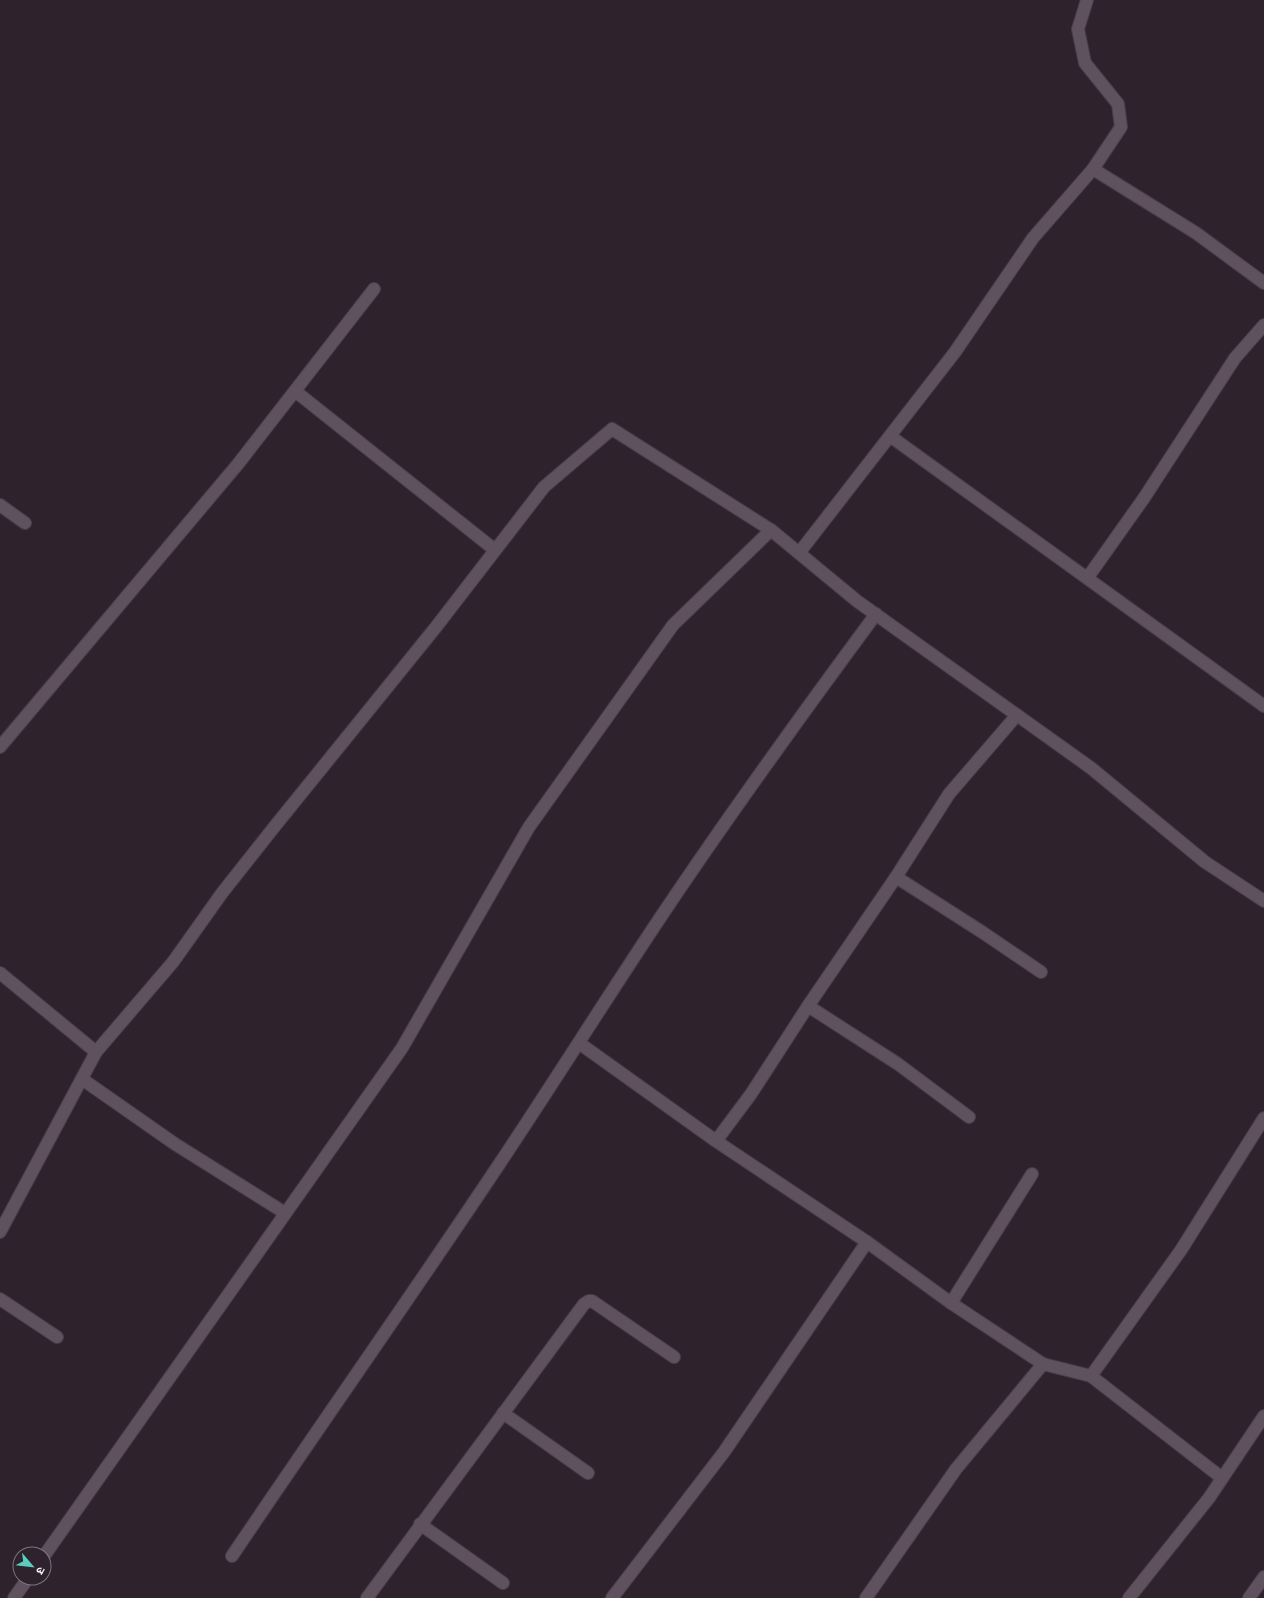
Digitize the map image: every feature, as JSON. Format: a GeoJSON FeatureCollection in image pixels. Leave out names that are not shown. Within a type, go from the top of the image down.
{"type":"FeatureCollection","features":[{"type":"Feature","properties":{"kind":"street"},"geometry":{"type":"LineString","coordinates":[[799,553],[955,352],[1033,238],[1093,169],[1121,127],[1118,104],[1085,63],[1078,29],[1086,0]]}},
{"type":"Feature","properties":{"kind":"street"},"geometry":{"type":"LineString","coordinates":[[1093,169],[1196,233],[1264,283]]}},
{"type":"Feature","properties":{"kind":"street"},"geometry":{"type":"LineString","coordinates":[[0,747],[238,464],[374,289]]}},
{"type":"Feature","properties":{"kind":"street"},"geometry":{"type":"LineString","coordinates":[[1088,577],[1144,498],[1235,358],[1264,325]]}},
{"type":"Feature","properties":{"kind":"street"},"geometry":{"type":"LineString","coordinates":[[295,390],[495,550]]}},
{"type":"Feature","properties":{"kind":"street"},"geometry":{"type":"LineString","coordinates":[[0,1232],[20,1198],[96,1052],[173,962],[222,892],[436,627],[544,487],[612,429],[771,530],[876,614],[1091,768],[1205,862],[1264,901]]}},
{"type":"Feature","properties":{"kind":"street"},"geometry":{"type":"LineString","coordinates":[[890,436],[1264,705]]}},
{"type":"Feature","properties":{"kind":"street"},"geometry":{"type":"LineString","coordinates":[[0,505],[25,523]]}},
{"type":"Feature","properties":{"kind":"street"},"geometry":{"type":"LineString","coordinates":[[51,1546],[402,1048],[529,827],[673,625],[771,530]]}},
{"type":"Feature","properties":{"kind":"street"},"geometry":{"type":"LineString","coordinates":[[232,1556],[382,1339],[674,898],[796,722],[876,614]]}},
{"type":"Feature","properties":{"kind":"street"},"geometry":{"type":"LineString","coordinates":[[716,1141],[751,1094],[808,1006],[896,877],[949,794],[1017,715]]}},
{"type":"Feature","properties":{"kind":"street"},"geometry":{"type":"LineString","coordinates":[[896,877],[1041,972]]}},
{"type":"Feature","properties":{"kind":"street"},"geometry":{"type":"LineString","coordinates":[[0,973],[96,1052]]}},
{"type":"Feature","properties":{"kind":"street"},"geometry":{"type":"LineString","coordinates":[[808,1006],[898,1064],[969,1116]]}},
{"type":"Feature","properties":{"kind":"street"},"geometry":{"type":"LineString","coordinates":[[578,1043],[716,1141],[867,1242],[951,1303],[1043,1364],[1091,1376],[1222,1478]]}},
{"type":"Feature","properties":{"kind":"street"},"geometry":{"type":"LineString","coordinates":[[82,1079],[175,1144],[285,1213]]}},
{"type":"Feature","properties":{"kind":"street"},"geometry":{"type":"LineString","coordinates":[[1091,1376],[1181,1250],[1264,1118]]}},
{"type":"Feature","properties":{"kind":"street"},"geometry":{"type":"LineString","coordinates":[[951,1303],[1032,1174]]}},
{"type":"Feature","properties":{"kind":"street"},"geometry":{"type":"LineString","coordinates":[[612,1598],[724,1452],[867,1242]]}},
{"type":"Feature","properties":{"kind":"street"},"geometry":{"type":"LineString","coordinates":[[0,1299],[57,1337]]}},
{"type":"Feature","properties":{"kind":"street"},"geometry":{"type":"LineString","coordinates":[[367,1598],[420,1524],[584,1304],[589,1300],[674,1357]]}},
{"type":"Feature","properties":{"kind":"street"},"geometry":{"type":"LineString","coordinates":[[866,1598],[956,1470],[1043,1364]]}},
{"type":"Feature","properties":{"kind":"street"},"geometry":{"type":"LineString","coordinates":[[503,1413],[588,1473]]}},
{"type":"Feature","properties":{"kind":"street"},"geometry":{"type":"LineString","coordinates":[[1129,1598],[1209,1498],[1264,1416]]}},
{"type":"Feature","properties":{"kind":"street"},"geometry":{"type":"LineString","coordinates":[[420,1524],[503,1583]]}},
{"type":"Feature","properties":{"kind":"street"},"geometry":{"type":"LineString","coordinates":[[1249,1598],[1264,1577]]}},
{"type":"Feature","properties":{"kind":"street"},"geometry":{"type":"LineString","coordinates":[[14,1598],[22,1586]]}}]}
